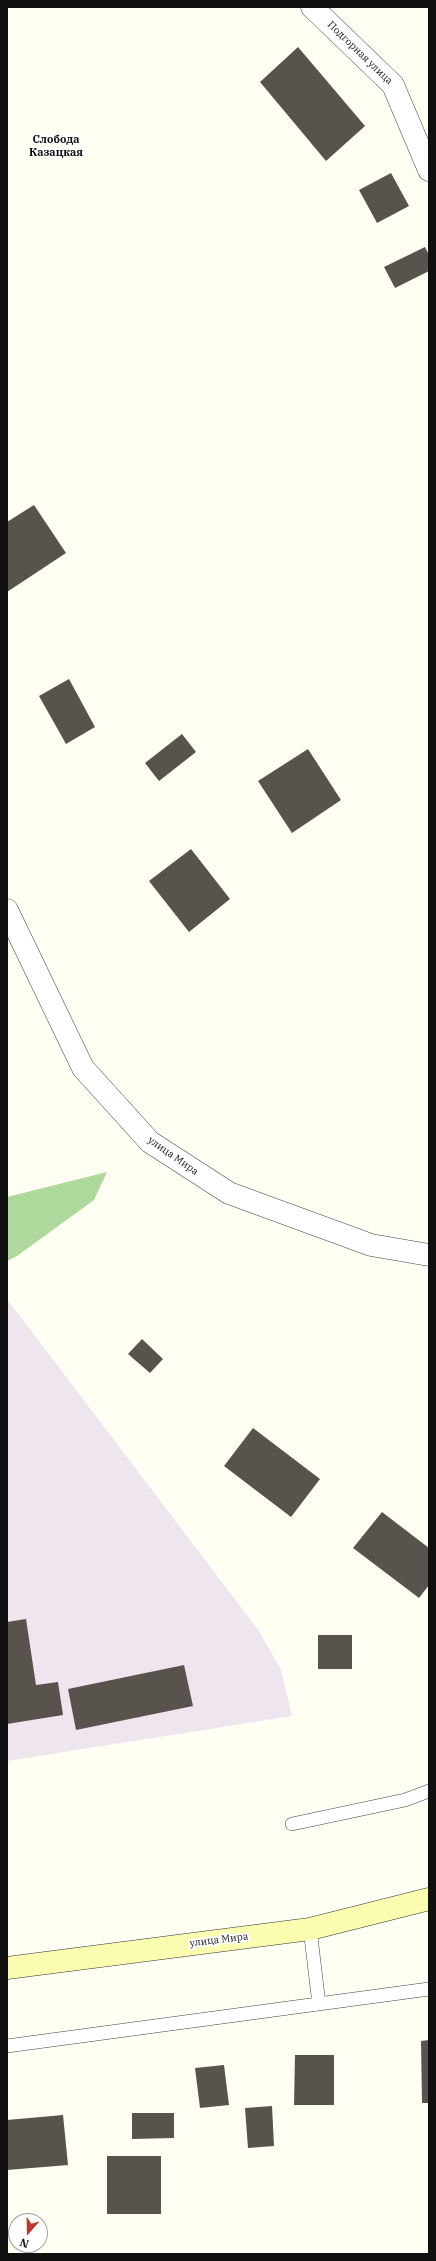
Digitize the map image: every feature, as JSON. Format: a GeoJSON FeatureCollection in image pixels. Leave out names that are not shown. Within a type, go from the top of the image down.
{"type":"FeatureCollection","features":[{"type":"Feature","properties":{"kind":"main road","name":"улица Мира"},"geometry":{"type":"LineString","coordinates":[[7,1968],[310,1929],[429,1899]]}},
{"type":"Feature","properties":{"kind":"street","name":"Подгорная улица"},"geometry":{"type":"LineString","coordinates":[[312,7],[393,85],[429,170]]}},
{"type":"Feature","properties":{"kind":"street","name":"улица Мира"},"geometry":{"type":"LineString","coordinates":[[7,910],[83,1068],[150,1142],[229,1193],[371,1245],[429,1255]]}},
{"type":"Feature","properties":{"kind":"lane"},"geometry":{"type":"LineString","coordinates":[[292,1824],[405,1800],[429,1791]]}},
{"type":"Feature","properties":{"kind":"lane"},"geometry":{"type":"LineString","coordinates":[[310,1929],[319,2004]]}},
{"type":"Feature","properties":{"kind":"lane"},"geometry":{"type":"LineString","coordinates":[[7,2046],[429,1989]]}},
{"type":"Feature","properties":{"kind":"shaded area"},"geometry":{"type":"Polygon","coordinates":[[[7,1299],[259,1631],[281,1670],[292,1716],[7,1761],[7,1299]]]}},
{"type":"Feature","properties":{"kind":"green space"},"geometry":{"type":"Polygon","coordinates":[[[107,1172],[94,1200],[17,1256],[7,1261],[7,1197],[107,1172]]]}},
{"type":"Feature","properties":{"kind":"building"},"geometry":{"type":"Polygon","coordinates":[[[298,47],[365,126],[326,161],[260,82],[298,47]]]}},
{"type":"Feature","properties":{"kind":"building"},"geometry":{"type":"Polygon","coordinates":[[[391,173],[409,206],[377,223],[359,190],[391,173]]]}},
{"type":"Feature","properties":{"kind":"building"},"geometry":{"type":"Polygon","coordinates":[[[425,247],[429,255],[429,271],[395,288],[384,267],[425,247]]]}},
{"type":"Feature","properties":{"kind":"building"},"geometry":{"type":"Polygon","coordinates":[[[34,505],[66,553],[7,592],[7,522],[34,505]]]}},
{"type":"Feature","properties":{"kind":"building"},"geometry":{"type":"Polygon","coordinates":[[[69,679],[95,727],[66,744],[39,696],[69,679]]]}},
{"type":"Feature","properties":{"kind":"building"},"geometry":{"type":"Polygon","coordinates":[[[182,734],[196,752],[159,781],[145,763],[182,734]]]}},
{"type":"Feature","properties":{"kind":"building"},"geometry":{"type":"Polygon","coordinates":[[[308,749],[341,800],[292,833],[258,781],[308,749]]]}},
{"type":"Feature","properties":{"kind":"building"},"geometry":{"type":"Polygon","coordinates":[[[191,849],[230,899],[189,932],[149,881],[191,849]]]}},
{"type":"Feature","properties":{"kind":"building"},"geometry":{"type":"Polygon","coordinates":[[[142,1339],[163,1359],[150,1373],[128,1354],[142,1339]]]}},
{"type":"Feature","properties":{"kind":"building"},"geometry":{"type":"Polygon","coordinates":[[[253,1428],[320,1479],[291,1517],[224,1466],[253,1428]]]}},
{"type":"Feature","properties":{"kind":"building"},"geometry":{"type":"Polygon","coordinates":[[[382,1512],[429,1548],[429,1585],[419,1598],[353,1548],[382,1512]]]}},
{"type":"Feature","properties":{"kind":"building"},"geometry":{"type":"Polygon","coordinates":[[[26,1619],[36,1685],[58,1682],[63,1715],[7,1724],[7,1622],[26,1619]]]}},
{"type":"Feature","properties":{"kind":"building"},"geometry":{"type":"Polygon","coordinates":[[[318,1635],[352,1635],[352,1669],[318,1669],[318,1635]]]}},
{"type":"Feature","properties":{"kind":"building"},"geometry":{"type":"Polygon","coordinates":[[[184,1665],[193,1706],[76,1730],[68,1689],[184,1665]]]}},
{"type":"Feature","properties":{"kind":"building"},"geometry":{"type":"Polygon","coordinates":[[[429,2040],[429,2103],[422,2103],[421,2041],[429,2040]]]}},
{"type":"Feature","properties":{"kind":"building"},"geometry":{"type":"Polygon","coordinates":[[[295,2055],[334,2055],[334,2105],[294,2105],[295,2055]]]}},
{"type":"Feature","properties":{"kind":"building"},"geometry":{"type":"Polygon","coordinates":[[[224,2065],[229,2105],[200,2108],[195,2068],[224,2065]]]}},
{"type":"Feature","properties":{"kind":"building"},"geometry":{"type":"Polygon","coordinates":[[[272,2106],[274,2146],[248,2148],[245,2108],[272,2106]]]}},
{"type":"Feature","properties":{"kind":"building"},"geometry":{"type":"Polygon","coordinates":[[[132,2113],[174,2113],[174,2138],[132,2139],[132,2113]]]}},
{"type":"Feature","properties":{"kind":"building"},"geometry":{"type":"Polygon","coordinates":[[[63,2115],[68,2165],[7,2170],[7,2120],[63,2115]]]}},
{"type":"Feature","properties":{"kind":"building"},"geometry":{"type":"Polygon","coordinates":[[[107,2156],[161,2156],[161,2214],[107,2214],[107,2156]]]}},
{"type":"Feature","properties":{"kind":"district","name":"Слобода Казацкая"},"geometry":{"type":"Point","coordinates":[56,146]}}]}
